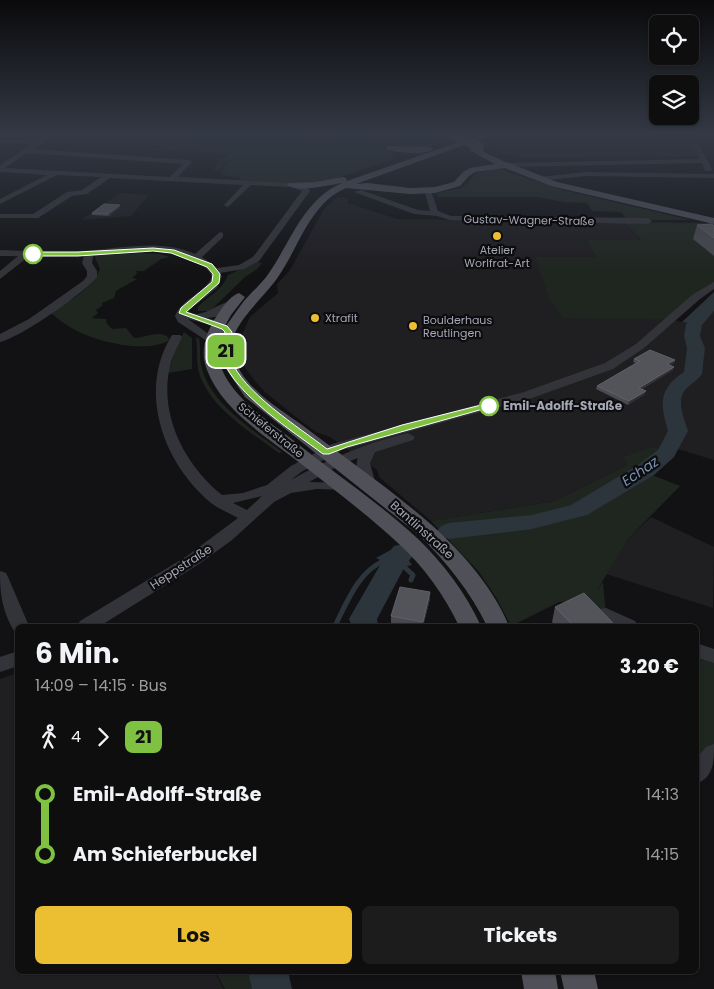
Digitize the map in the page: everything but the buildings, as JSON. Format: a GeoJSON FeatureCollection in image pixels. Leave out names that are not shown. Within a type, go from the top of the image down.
{"type":"FeatureCollection","features":[{"type":"Feature","properties":{"kind":"main road"},"geometry":{"type":"LineString","coordinates":[[292,186],[337,181]]}},
{"type":"Feature","properties":{"kind":"main road"},"geometry":{"type":"LineString","coordinates":[[210,340],[223,328],[264,271],[310,201],[326,188],[341,181]]}},
{"type":"Feature","properties":{"kind":"main road"},"geometry":{"type":"LineString","coordinates":[[235,311],[273,276],[315,206],[333,190],[354,181]]}},
{"type":"Feature","properties":{"kind":"main road"},"geometry":{"type":"LineString","coordinates":[[383,181],[400,190]]}},
{"type":"Feature","properties":{"kind":"main road"},"geometry":{"type":"LineString","coordinates":[[315,206],[349,187],[368,186],[427,191],[454,185],[459,181]]}},
{"type":"Feature","properties":{"kind":"main road"},"geometry":{"type":"LineString","coordinates":[[547,181],[714,221]]}},
{"type":"Feature","properties":{"kind":"main road","name":"Schieferstraße"},"geometry":{"type":"LineString","coordinates":[[223,328],[227,360],[236,375],[258,400],[300,433],[323,461]]}},
{"type":"Feature","properties":{"kind":"main road","name":"Schieferstraße"},"geometry":{"type":"LineString","coordinates":[[210,340],[209,353],[212,366],[222,385],[239,405],[281,440],[323,461]]}},
{"type":"Feature","properties":{"kind":"main road"},"geometry":{"type":"LineString","coordinates":[[281,440],[300,433]]}},
{"type":"Feature","properties":{"kind":"main road","name":"Bantlinstraße"},"geometry":{"type":"LineString","coordinates":[[323,461],[369,485],[412,519],[453,558],[478,590],[497,624]]}},
{"type":"Feature","properties":{"kind":"main road","name":"Bantlinstraße"},"geometry":{"type":"LineString","coordinates":[[323,461],[342,487],[398,532],[430,563],[456,598],[469,624]]}},
{"type":"Feature","properties":{"kind":"main road"},"geometry":{"type":"LineString","coordinates":[[538,974],[541,989]]}},
{"type":"Feature","properties":{"kind":"main road"},"geometry":{"type":"LineString","coordinates":[[578,974],[581,989]]}},
{"type":"Feature","properties":{"kind":"street"},"geometry":{"type":"LineString","coordinates":[[0,202],[40,181]]}},
{"type":"Feature","properties":{"kind":"street"},"geometry":{"type":"LineString","coordinates":[[0,216],[35,216],[70,194],[84,192],[100,181]]}},
{"type":"Feature","properties":{"kind":"street"},"geometry":{"type":"LineString","coordinates":[[193,181],[292,186],[302,188],[306,193],[256,259],[241,266],[215,271]]}},
{"type":"Feature","properties":{"kind":"street"},"geometry":{"type":"LineString","coordinates":[[228,205],[248,184]]}},
{"type":"Feature","properties":{"kind":"street"},"geometry":{"type":"LineString","coordinates":[[427,191],[436,214]]}},
{"type":"Feature","properties":{"kind":"street","name":"Gustav-Wagner-Straße"},"geometry":{"type":"LineString","coordinates":[[358,192],[416,212],[456,219],[648,221]]}},
{"type":"Feature","properties":{"kind":"street"},"geometry":{"type":"LineString","coordinates":[[196,258],[220,235]]}},
{"type":"Feature","properties":{"kind":"street"},"geometry":{"type":"LineString","coordinates":[[0,253],[89,254],[134,250],[172,252],[196,258],[206,263],[215,271],[216,280],[213,286],[186,307],[188,318],[210,340]]}},
{"type":"Feature","properties":{"kind":"street"},"geometry":{"type":"LineString","coordinates":[[0,276],[26,254]]}},
{"type":"Feature","properties":{"kind":"street"},"geometry":{"type":"LineString","coordinates":[[0,339],[33,321],[86,283],[92,277],[92,271],[87,263],[89,254]]}},
{"type":"Feature","properties":{"kind":"street"},"geometry":{"type":"LineString","coordinates":[[323,461],[363,445],[472,417],[494,405],[562,383],[616,362],[640,346],[696,297],[714,285]]}},
{"type":"Feature","properties":{"kind":"street"},"geometry":{"type":"LineString","coordinates":[[188,318],[235,311]]}},
{"type":"Feature","properties":{"kind":"street"},"geometry":{"type":"LineString","coordinates":[[188,318],[204,326],[223,328]]}},
{"type":"Feature","properties":{"kind":"street"},"geometry":{"type":"LineString","coordinates":[[176,337],[166,359],[162,382],[165,421],[172,443],[182,462],[195,480],[217,500],[232,510],[249,517]]}},
{"type":"Feature","properties":{"kind":"street"},"geometry":{"type":"LineString","coordinates":[[363,445],[362,463],[369,485]]}},
{"type":"Feature","properties":{"kind":"street","name":"Heppstraße"},"geometry":{"type":"LineString","coordinates":[[89,624],[193,560],[226,536],[275,493],[323,461]]}},
{"type":"Feature","properties":{"kind":"street"},"geometry":{"type":"LineString","coordinates":[[217,500],[245,498],[307,486],[342,487]]}},
{"type":"Feature","properties":{"kind":"street"},"geometry":{"type":"LineString","coordinates":[[0,577],[19,624]]}},
{"type":"Feature","properties":{"kind":"street"},"geometry":{"type":"LineString","coordinates":[[606,614],[625,624]]}},
{"type":"Feature","properties":{"kind":"street"},"geometry":{"type":"LineString","coordinates":[[699,651],[714,656]]}},
{"type":"Feature","properties":{"kind":"street"},"geometry":{"type":"LineString","coordinates":[[0,665],[15,659]]}},
{"type":"Feature","properties":{"kind":"street"},"geometry":{"type":"LineString","coordinates":[[699,771],[714,752]]}},
{"type":"Feature","properties":{"kind":"shaded area"},"geometry":{"type":"Polygon","coordinates":[[[258,181],[328,181],[304,184],[258,181]]]}},
{"type":"Feature","properties":{"kind":"shaded area"},"geometry":{"type":"Polygon","coordinates":[[[469,181],[536,181],[563,190],[691,220],[627,220],[621,212],[592,211],[587,203],[565,202],[537,197],[438,197],[437,193],[461,188],[469,181]]]}},
{"type":"Feature","properties":{"kind":"shaded area"},"geometry":{"type":"Polygon","coordinates":[[[120,193],[149,195],[131,216],[81,220],[120,193]]]}},
{"type":"Feature","properties":{"kind":"shaded area"},"geometry":{"type":"Polygon","coordinates":[[[337,197],[348,198],[348,203],[397,219],[624,222],[641,241],[588,240],[596,257],[535,257],[670,319],[694,325],[691,336],[694,347],[691,374],[678,381],[670,393],[670,412],[676,431],[665,452],[654,446],[625,458],[627,465],[554,501],[431,521],[379,477],[377,470],[330,437],[316,432],[292,414],[265,392],[244,366],[240,355],[240,339],[250,317],[278,293],[277,284],[290,270],[324,209],[337,197]]]}},
{"type":"Feature","properties":{"kind":"shaded area"},"geometry":{"type":"Polygon","coordinates":[[[624,222],[714,223],[714,285],[670,319],[562,318],[550,300],[535,257],[596,257],[587,240],[641,240],[624,222]]]}},
{"type":"Feature","properties":{"kind":"shaded area"},"geometry":{"type":"Polygon","coordinates":[[[142,253],[170,257],[161,259],[144,271],[136,271],[137,274],[132,278],[137,279],[116,291],[114,298],[102,303],[102,306],[96,310],[98,313],[92,318],[106,319],[107,324],[112,329],[126,328],[134,338],[161,334],[169,338],[168,341],[158,345],[132,346],[104,341],[80,332],[65,324],[51,313],[79,294],[91,283],[100,269],[95,257],[99,255],[142,253]]]}},
{"type":"Feature","properties":{"kind":"shaded area"},"geometry":{"type":"Polygon","coordinates":[[[256,262],[262,263],[210,311],[198,311],[198,307],[219,289],[228,275],[256,262]]]}},
{"type":"Feature","properties":{"kind":"shaded area"},"geometry":{"type":"Polygon","coordinates":[[[714,292],[714,305],[704,319],[699,319],[695,324],[682,322],[714,292]]]}},
{"type":"Feature","properties":{"kind":"shaded area"},"geometry":{"type":"Polygon","coordinates":[[[714,304],[714,460],[671,447],[680,432],[674,413],[674,393],[680,382],[694,375],[697,348],[693,336],[695,324],[714,304]]]}},
{"type":"Feature","properties":{"kind":"shaded area"},"geometry":{"type":"Polygon","coordinates":[[[184,332],[192,338],[192,369],[168,373],[178,343],[184,332]]]}},
{"type":"Feature","properties":{"kind":"shaded area"},"geometry":{"type":"Polygon","coordinates":[[[196,338],[199,338],[201,365],[213,392],[246,425],[282,452],[279,453],[233,419],[213,398],[199,373],[196,338]]]}},
{"type":"Feature","properties":{"kind":"shaded area"},"geometry":{"type":"Polygon","coordinates":[[[654,446],[668,454],[647,473],[680,486],[628,539],[596,592],[603,582],[606,614],[625,624],[599,624],[576,601],[559,602],[515,624],[510,624],[497,599],[479,572],[431,521],[554,501],[627,465],[624,457],[654,446]]]}},
{"type":"Feature","properties":{"kind":"shaded area"},"geometry":{"type":"Polygon","coordinates":[[[651,517],[714,547],[713,608],[606,574],[628,539],[651,517]]]}},
{"type":"Feature","properties":{"kind":"shaded area"},"geometry":{"type":"Polygon","coordinates":[[[396,547],[403,552],[412,565],[398,568],[376,558],[396,547]]]}},
{"type":"Feature","properties":{"kind":"shaded area"},"geometry":{"type":"Polygon","coordinates":[[[699,651],[714,656],[714,752],[699,771],[699,651]]]}},
{"type":"Feature","properties":{"kind":"shaded area"},"geometry":{"type":"Polygon","coordinates":[[[15,674],[15,974],[216,974],[224,989],[0,989],[0,679],[15,674]]]}},
{"type":"Feature","properties":{"kind":"shaded area"},"geometry":{"type":"Polygon","coordinates":[[[217,974],[281,974],[287,989],[225,989],[217,974]]]}},
{"type":"Feature","properties":{"kind":"waterway","name":"Echaz"},"geometry":{"type":"LineString","coordinates":[[449,531],[532,522],[579,510],[646,470],[667,453],[678,431],[671,405],[672,398],[678,386],[693,374],[696,348],[692,336],[694,324],[714,302]]}},
{"type":"Feature","properties":{"kind":"waterway","name":"Echaz"},"geometry":{"type":"LineString","coordinates":[[364,624],[363,619],[392,566],[403,552]]}},
{"type":"Feature","properties":{"kind":"waterway"},"geometry":{"type":"LineString","coordinates":[[380,562],[385,560]]}},
{"type":"Feature","properties":{"kind":"waterway"},"geometry":{"type":"LineString","coordinates":[[336,624],[360,580],[375,565],[384,561]]}},
{"type":"Feature","properties":{"kind":"waterway"},"geometry":{"type":"LineString","coordinates":[[401,564],[413,575],[411,580]]}},
{"type":"Feature","properties":{"kind":"waterway","name":"Echaz"},"geometry":{"type":"LineString","coordinates":[[269,974],[272,989]]}},
{"type":"Feature","properties":{"kind":"bus line","name":"21"},"geometry":{"type":"LineString","coordinates":[[33,254],[53,255],[153,250],[172,252],[194,258],[209,265],[215,271],[217,277],[215,283],[183,309],[182,313],[199,320],[218,324],[224,328],[228,332],[225,344],[227,360],[240,381],[265,406],[326,452],[343,445],[405,427],[489,406]]}},
{"type":"Feature","properties":{"kind":"place","name":"Atelier Worlfrat-Art"},"geometry":{"type":"Point","coordinates":[497,236]}},
{"type":"Feature","properties":{"kind":"place","name":"Xtrafit"},"geometry":{"type":"Point","coordinates":[315,318]}},
{"type":"Feature","properties":{"kind":"place","name":"Boulderhaus Reutlingen"},"geometry":{"type":"Point","coordinates":[413,326]}},
{"type":"Feature","properties":{"kind":"place","name":"Emil-Adolff-Straße"},"geometry":{"type":"Point","coordinates":[489,406]}}]}
